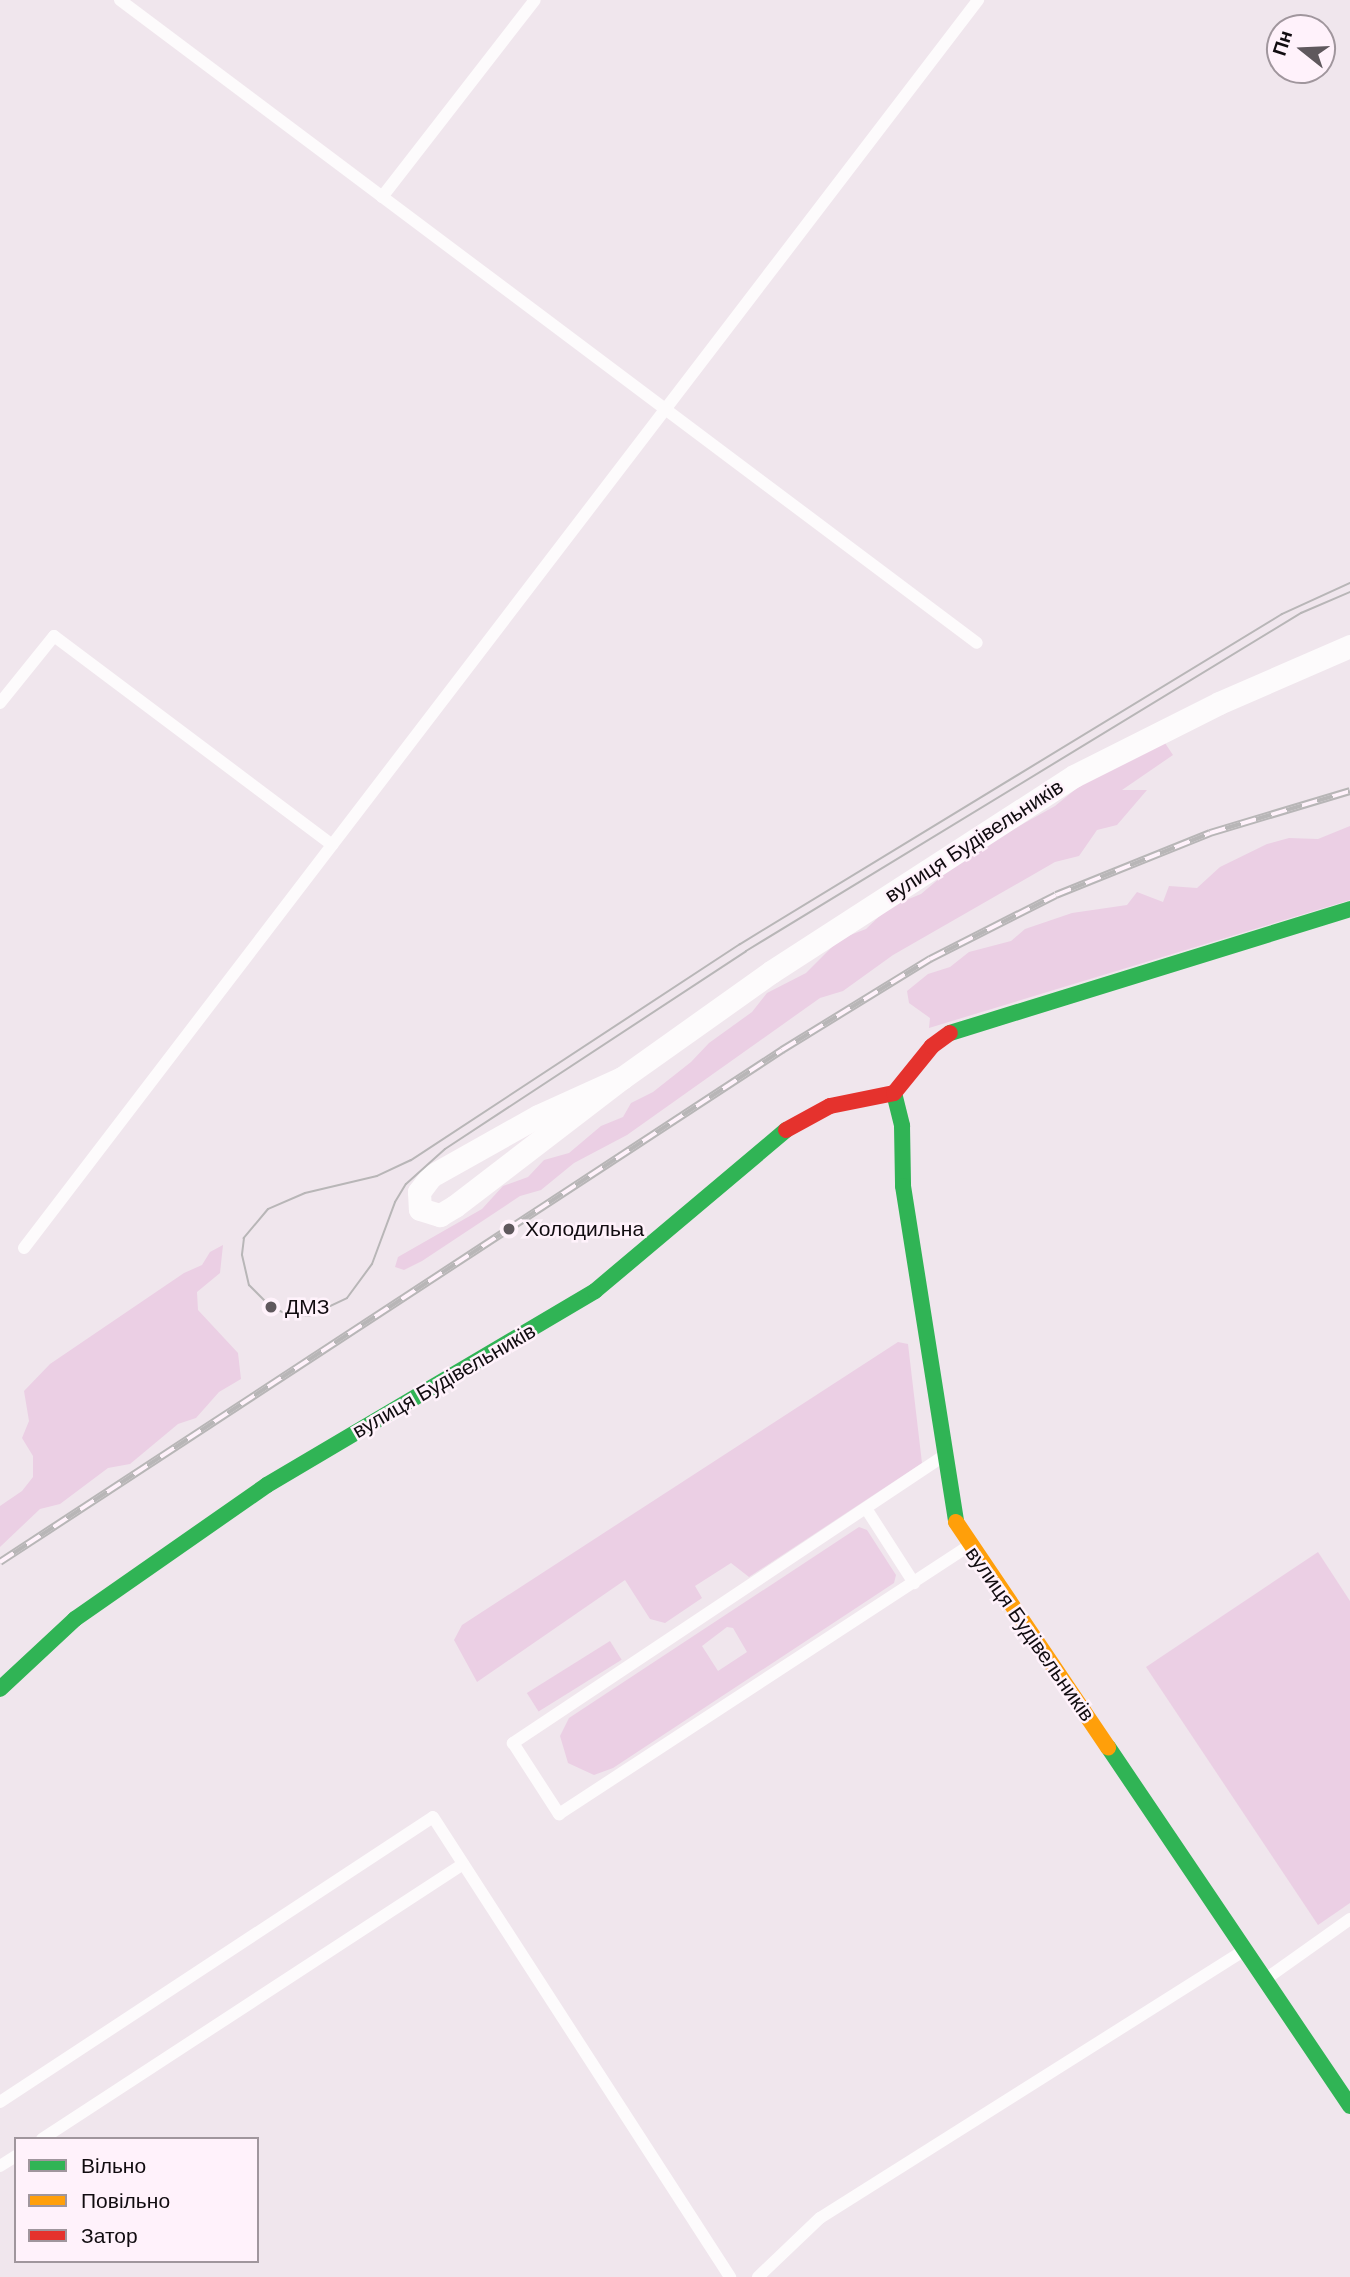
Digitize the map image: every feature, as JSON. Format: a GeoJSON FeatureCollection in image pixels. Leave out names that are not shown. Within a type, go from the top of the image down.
{"type":"FeatureCollection","features":[{"type":"Feature","properties":{"kind":"street","name":"вулиця Будівельників"},"geometry":{"type":"LineString","coordinates":[[622,1078],[538,1116],[431,1176],[419,1192],[420,1209],[440,1215],[455,1206],[622,1078],[771,972],[1074,776],[1219,703],[1350,646]]}},
{"type":"Feature","properties":{"kind":"street"},"geometry":{"type":"LineString","coordinates":[[894,1093],[932,1046],[955,1029],[985,1016],[1350,909]]}},
{"type":"Feature","properties":{"kind":"street","name":"вулиця Будівельників"},"geometry":{"type":"LineString","coordinates":[[0,1689],[75,1619],[267,1485],[595,1292],[774,1136],[830,1106],[894,1093],[902,1126],[903,1186],[948,1505],[969,1546],[1267,1978],[1350,2106]]}},
{"type":"Feature","properties":{"kind":"lane"},"geometry":{"type":"LineString","coordinates":[[120,0],[977,643]]}},
{"type":"Feature","properties":{"kind":"lane"},"geometry":{"type":"LineString","coordinates":[[382,197],[535,0]]}},
{"type":"Feature","properties":{"kind":"lane"},"geometry":{"type":"LineString","coordinates":[[24,1248],[978,0]]}},
{"type":"Feature","properties":{"kind":"lane"},"geometry":{"type":"LineString","coordinates":[[0,703],[54,636],[332,845]]}},
{"type":"Feature","properties":{"kind":"lane"},"geometry":{"type":"LineString","coordinates":[[942,1456],[867,1510],[513,1743],[559,1814],[969,1546]]}},
{"type":"Feature","properties":{"kind":"lane"},"geometry":{"type":"LineString","coordinates":[[867,1510],[914,1583]]}},
{"type":"Feature","properties":{"kind":"lane"},"geometry":{"type":"LineString","coordinates":[[0,2102],[433,1817],[730,2277]]}},
{"type":"Feature","properties":{"kind":"lane"},"geometry":{"type":"LineString","coordinates":[[45,2137],[463,1864]]}},
{"type":"Feature","properties":{"kind":"lane"},"geometry":{"type":"LineString","coordinates":[[1267,1978],[1350,1919]]}},
{"type":"Feature","properties":{"kind":"lane"},"geometry":{"type":"LineString","coordinates":[[758,2277],[820,2218],[1247,1949]]}},
{"type":"Feature","properties":{"kind":"shaded area"},"geometry":{"type":"Polygon","coordinates":[[[1165,743],[1173,755],[1122,790],[1147,790],[1117,825],[1097,830],[1079,856],[1055,862],[893,955],[843,991],[820,998],[627,1135],[574,1163],[541,1190],[520,1196],[422,1261],[404,1270],[395,1267],[398,1257],[482,1209],[503,1186],[528,1177],[544,1160],[569,1153],[601,1126],[623,1117],[631,1103],[653,1092],[691,1062],[709,1043],[752,1012],[767,993],[806,973],[840,939],[866,929],[889,907],[921,894],[967,855],[1055,806],[1082,784],[1165,743]]]}},
{"type":"Feature","properties":{"kind":"shaded area"},"geometry":{"type":"Polygon","coordinates":[[[1350,826],[1350,900],[929,1028],[930,1018],[909,1003],[907,991],[928,974],[950,967],[969,952],[1011,941],[1025,929],[1072,913],[1127,905],[1137,892],[1163,902],[1169,886],[1197,888],[1220,867],[1267,844],[1289,838],[1318,839],[1350,826]]]}},
{"type":"Feature","properties":{"kind":"shaded area"},"geometry":{"type":"Polygon","coordinates":[[[223,1245],[220,1273],[197,1292],[198,1310],[238,1353],[241,1379],[219,1392],[196,1418],[178,1424],[130,1464],[108,1468],[60,1504],[40,1509],[0,1547],[0,1506],[22,1491],[33,1477],[33,1456],[22,1438],[29,1421],[24,1391],[50,1364],[184,1273],[202,1265],[210,1252],[223,1245]]]}},
{"type":"Feature","properties":{"kind":"shaded area"},"geometry":{"type":"Polygon","coordinates":[[[898,1342],[908,1344],[922,1463],[749,1577],[731,1563],[695,1586],[702,1598],[665,1623],[650,1619],[625,1580],[477,1682],[454,1640],[462,1625],[898,1342]]]}},
{"type":"Feature","properties":{"kind":"shaded area"},"geometry":{"type":"Polygon","coordinates":[[[859,1527],[867,1530],[896,1575],[894,1583],[613,1768],[594,1775],[568,1763],[560,1736],[569,1718],[859,1527]],[[727,1627],[702,1646],[718,1671],[747,1652],[733,1628],[727,1627]]]}},
{"type":"Feature","properties":{"kind":"shaded area"},"geometry":{"type":"Polygon","coordinates":[[[1318,1552],[1350,1601],[1350,1903],[1318,1925],[1146,1667],[1318,1552]]]}},
{"type":"Feature","properties":{"kind":"shaded area"},"geometry":{"type":"Polygon","coordinates":[[[610,1641],[622,1660],[539,1712],[527,1693],[610,1641]]]}},
{"type":"Feature","properties":{"kind":"tram line"},"geometry":{"type":"LineString","coordinates":[[1350,583],[1282,614],[740,944],[411,1160],[377,1176],[305,1193],[268,1209],[244,1238],[242,1255],[249,1285],[271,1307],[287,1314],[309,1316],[347,1298],[372,1264],[395,1202],[406,1184],[445,1149],[746,951],[1301,613],[1350,592]]}},
{"type":"Feature","properties":{"kind":"railway"},"geometry":{"type":"LineString","coordinates":[[0,1562],[782,1050],[930,959],[1056,895],[1210,833],[1350,791]]}},
{"type":"Feature","properties":{"kind":"traffic: fast"},"geometry":{"type":"LineString","coordinates":[[950,1033],[1350,909]]}},
{"type":"Feature","properties":{"kind":"traffic: fast"},"geometry":{"type":"LineString","coordinates":[[894,1093],[902,1126],[903,1186],[956,1522]]}},
{"type":"Feature","properties":{"kind":"traffic: fast"},"geometry":{"type":"LineString","coordinates":[[0,1689],[75,1619],[267,1485],[595,1291],[786,1130]]}},
{"type":"Feature","properties":{"kind":"traffic: fast"},"geometry":{"type":"LineString","coordinates":[[1108,1747],[1350,2106]]}},
{"type":"Feature","properties":{"kind":"traffic: slow"},"geometry":{"type":"LineString","coordinates":[[956,1522],[1108,1747]]}},
{"type":"Feature","properties":{"kind":"traffic: jam"},"geometry":{"type":"LineString","coordinates":[[786,1130],[830,1106],[894,1093],[932,1046],[950,1033]]}},
{"type":"Feature","properties":{"kind":"place","name":"Холодильна"},"geometry":{"type":"Point","coordinates":[509,1229]}},
{"type":"Feature","properties":{"kind":"place","name":"ДМЗ"},"geometry":{"type":"Point","coordinates":[271,1307]}}]}
